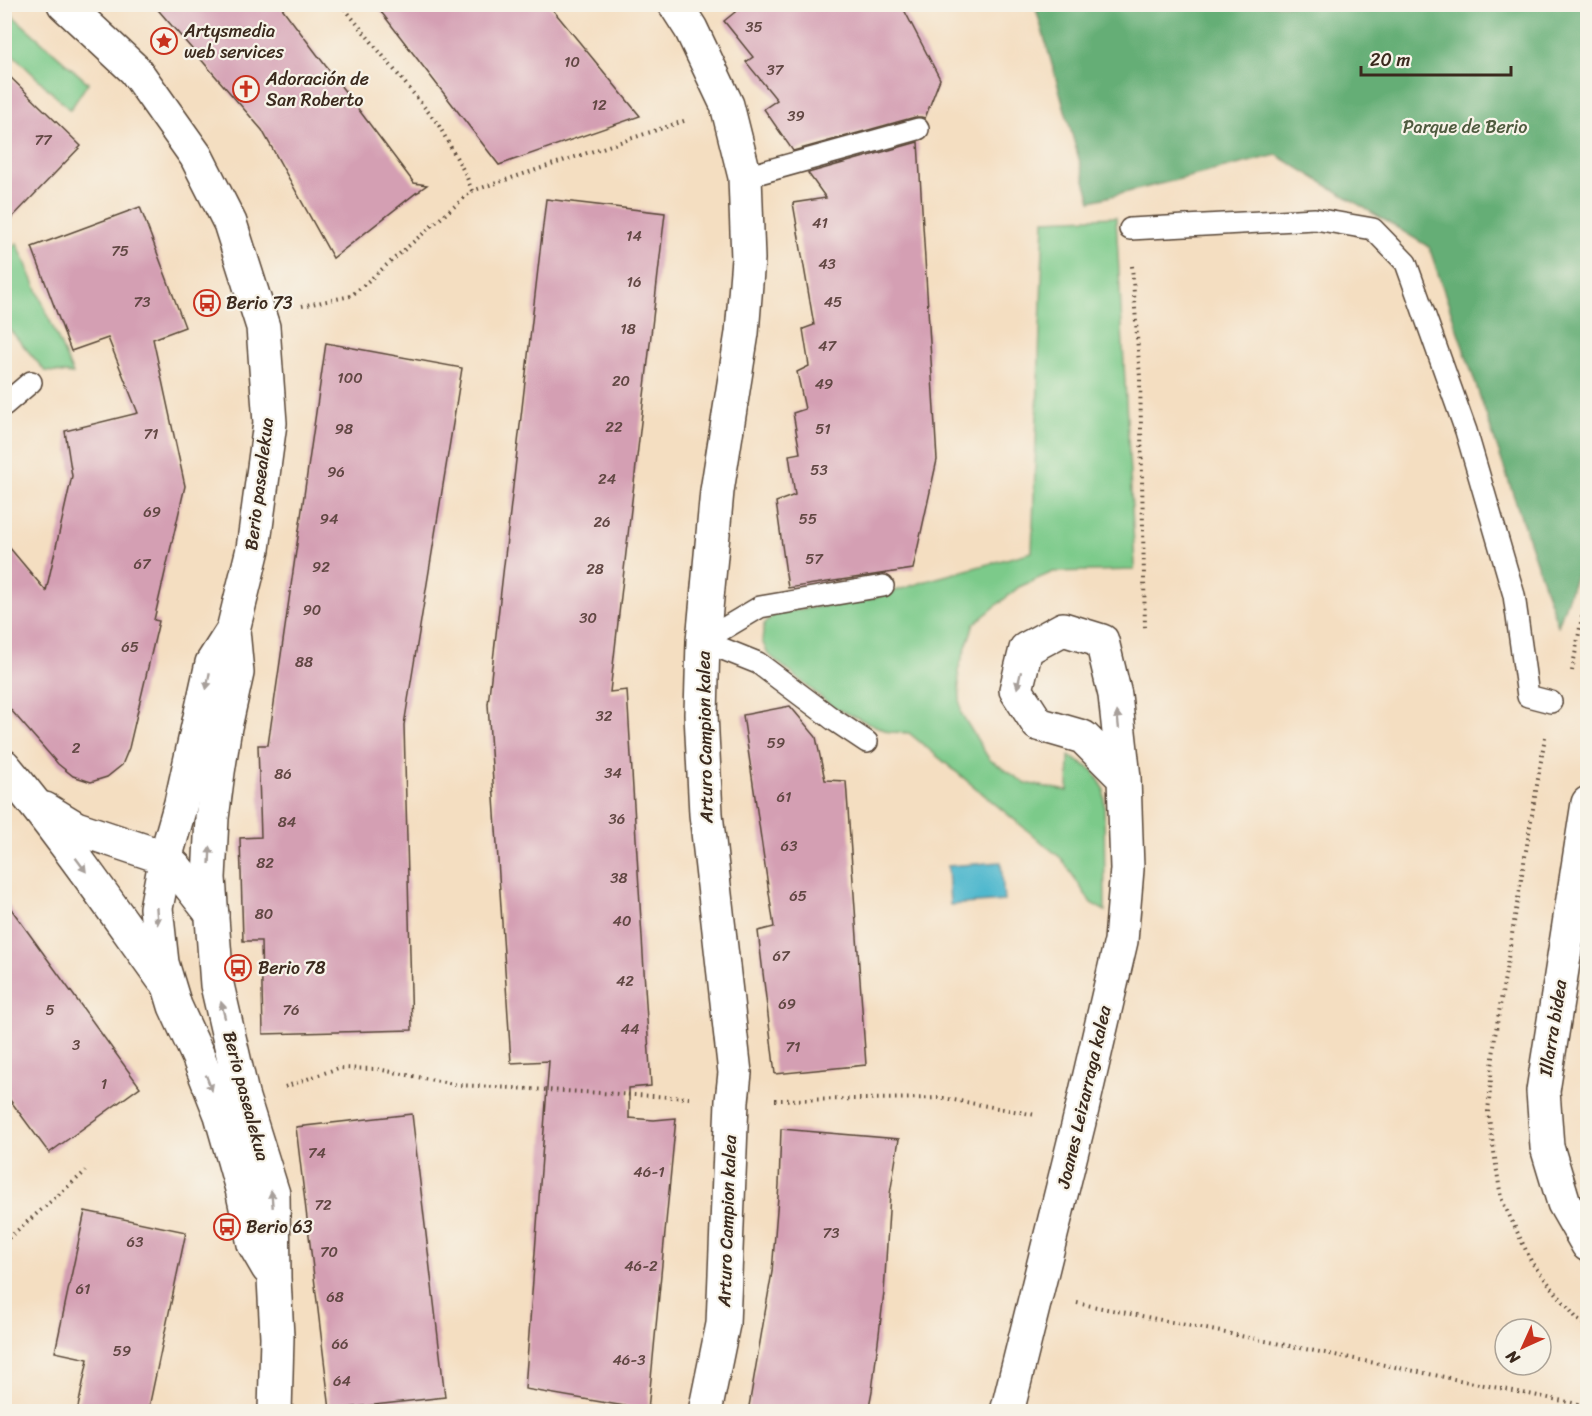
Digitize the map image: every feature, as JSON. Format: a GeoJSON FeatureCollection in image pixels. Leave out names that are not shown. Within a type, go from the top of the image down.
{"type":"FeatureCollection","features":[{"type":"Feature","properties":{"kind":"street","name":"Berio pasealekua"},"geometry":{"type":"LineString","coordinates":[[64,4],[135,70],[196,156],[230,223],[263,327],[270,423],[252,549],[233,630],[237,673],[225,727],[212,818],[209,878],[217,985],[243,1098],[273,1194],[277,1337],[275,1412]]}},
{"type":"Feature","properties":{"kind":"street","name":"Arturo Campion kalea"},"geometry":{"type":"LineString","coordinates":[[675,4],[691,29],[727,105],[745,177],[748,259],[742,333],[717,491],[703,641],[701,714],[706,814],[735,1073],[723,1324],[705,1412]]}},
{"type":"Feature","properties":{"kind":"street","name":"Berio pasealekua"},"geometry":{"type":"LineString","coordinates":[[233,630],[212,663],[156,908],[162,963],[175,1006],[221,1115],[242,1189],[254,1244],[274,1278]]}},
{"type":"Feature","properties":{"kind":"street","name":"Berio pasealekua"},"geometry":{"type":"LineString","coordinates":[[4,766],[33,801],[171,990]]}},
{"type":"Feature","properties":{"kind":"street","name":"Joanes Leizarraga kalea"},"geometry":{"type":"LineString","coordinates":[[1007,1412],[1121,941],[1127,869],[1124,778]]}},
{"type":"Feature","properties":{"kind":"street"},"geometry":{"type":"LineString","coordinates":[[33,801],[76,828],[166,858],[212,914]]}},
{"type":"Feature","properties":{"kind":"street","name":"Illarra bidea"},"geometry":{"type":"LineString","coordinates":[[1587,803],[1543,1091],[1547,1147],[1564,1203],[1587,1245]]}},
{"type":"Feature","properties":{"kind":"lane"},"geometry":{"type":"LineString","coordinates":[[745,177],[918,129]]}},
{"type":"Feature","properties":{"kind":"lane"},"geometry":{"type":"LineString","coordinates":[[1130,229],[1315,219],[1373,229],[1406,263],[1466,431],[1514,596],[1528,696],[1551,702]]}},
{"type":"Feature","properties":{"kind":"lane"},"geometry":{"type":"LineString","coordinates":[[4,405],[31,382]]}},
{"type":"Feature","properties":{"kind":"lane"},"geometry":{"type":"LineString","coordinates":[[703,641],[760,607],[883,586]]}},
{"type":"Feature","properties":{"kind":"lane"},"geometry":{"type":"LineString","coordinates":[[703,641],[758,663],[867,742]]}},
{"type":"Feature","properties":{"kind":"path"},"geometry":{"type":"LineString","coordinates":[[341,4],[438,124],[466,175],[472,191]]}},
{"type":"Feature","properties":{"kind":"path"},"geometry":{"type":"LineString","coordinates":[[300,306],[351,296],[472,191],[669,127],[727,105]]}},
{"type":"Feature","properties":{"kind":"path"},"geometry":{"type":"LineString","coordinates":[[1578,633],[1587,584]]}},
{"type":"Feature","properties":{"kind":"path"},"geometry":{"type":"LineString","coordinates":[[280,1089],[338,1068],[377,1070],[459,1085],[732,1101],[943,1098],[1079,1122]]}},
{"type":"Feature","properties":{"kind":"path"},"geometry":{"type":"LineString","coordinates":[[4,1242],[86,1171]]}},
{"type":"Feature","properties":{"kind":"path"},"geometry":{"type":"LineString","coordinates":[[1068,1301],[1587,1406]]}},
{"type":"Feature","properties":{"kind":"green space","name":"Parque de Berio"},"geometry":{"type":"Polygon","coordinates":[[[1035,5],[1587,5],[1588,541],[1558,626],[1429,247],[1277,155],[1091,201],[1035,5]]]}},
{"type":"Feature","properties":{"kind":"green space"},"geometry":{"type":"Polygon","coordinates":[[[4,8],[88,83],[70,110],[5,47],[4,8]]]}},
{"type":"Feature","properties":{"kind":"green space"},"geometry":{"type":"Polygon","coordinates":[[[1116,217],[1134,570],[1053,572],[1019,587],[974,624],[958,670],[961,713],[989,759],[1025,783],[1068,791],[1069,756],[1093,770],[1104,789],[1105,911],[1091,903],[1062,859],[909,733],[889,732],[833,707],[768,654],[762,641],[764,624],[776,613],[871,599],[926,581],[1032,552],[1044,220],[1116,217]]]}},
{"type":"Feature","properties":{"kind":"green space"},"geometry":{"type":"Polygon","coordinates":[[[17,243],[73,374],[45,371],[5,324],[5,252],[17,243]]]}},
{"type":"Feature","properties":{"kind":"water"},"geometry":{"type":"Polygon","coordinates":[[[1001,862],[1004,901],[950,905],[948,866],[1001,862]]]}},
{"type":"Feature","properties":{"kind":"building"},"geometry":{"type":"Polygon","coordinates":[[[153,4],[279,4],[414,183],[427,185],[333,258],[262,130],[153,4]]]}},
{"type":"Feature","properties":{"kind":"building"},"geometry":{"type":"Polygon","coordinates":[[[375,4],[548,4],[640,116],[499,165],[375,4]]]}},
{"type":"Feature","properties":{"kind":"building"},"geometry":{"type":"Polygon","coordinates":[[[745,4],[901,4],[940,79],[925,118],[915,117],[793,151],[764,109],[777,100],[746,62],[753,57],[724,21],[745,4]]]}},
{"type":"Feature","properties":{"kind":"building"},"geometry":{"type":"Polygon","coordinates":[[[4,71],[81,146],[4,226],[4,71]]]}},
{"type":"Feature","properties":{"kind":"building"},"geometry":{"type":"Polygon","coordinates":[[[918,142],[937,460],[913,569],[788,588],[776,502],[795,495],[789,455],[800,453],[793,413],[805,409],[797,372],[809,366],[803,329],[814,325],[793,203],[826,198],[808,173],[918,142]]]}},
{"type":"Feature","properties":{"kind":"building"},"geometry":{"type":"Polygon","coordinates":[[[546,199],[665,213],[610,692],[627,690],[651,1086],[629,1088],[629,1118],[654,1120],[676,1118],[648,1410],[525,1389],[549,1061],[511,1063],[488,704],[546,199]]]}},
{"type":"Feature","properties":{"kind":"building"},"geometry":{"type":"Polygon","coordinates":[[[140,207],[185,327],[153,339],[185,486],[154,620],[159,621],[129,748],[122,765],[107,777],[91,782],[73,776],[58,764],[4,702],[4,541],[46,591],[72,476],[65,431],[138,413],[108,338],[71,351],[32,247],[140,207]]]}},
{"type":"Feature","properties":{"kind":"building"},"geometry":{"type":"Polygon","coordinates":[[[326,343],[462,368],[404,725],[412,1030],[263,1034],[261,941],[243,941],[240,838],[261,837],[258,745],[268,745],[326,343]]]}},
{"type":"Feature","properties":{"kind":"building"},"geometry":{"type":"Polygon","coordinates":[[[790,706],[816,737],[825,780],[846,781],[866,1065],[775,1074],[758,931],[774,927],[743,715],[790,706]]]}},
{"type":"Feature","properties":{"kind":"building"},"geometry":{"type":"Polygon","coordinates":[[[4,899],[140,1087],[49,1153],[4,1092],[4,899]]]}},
{"type":"Feature","properties":{"kind":"building"},"geometry":{"type":"Polygon","coordinates":[[[412,1114],[445,1397],[330,1410],[296,1127],[412,1114]]]}},
{"type":"Feature","properties":{"kind":"building"},"geometry":{"type":"Polygon","coordinates":[[[781,1129],[899,1139],[890,1194],[884,1293],[868,1412],[748,1412],[772,1272],[781,1129]]]}},
{"type":"Feature","properties":{"kind":"building"},"geometry":{"type":"Polygon","coordinates":[[[85,1211],[186,1232],[148,1412],[77,1412],[88,1359],[55,1352],[85,1211]]]}},
{"type":"Feature","properties":{"kind":"place","name":"Artysmedia web services"},"geometry":{"type":"Point","coordinates":[164,41]}},
{"type":"Feature","properties":{"kind":"place","name":"Adoración de San Roberto"},"geometry":{"type":"Point","coordinates":[246,89]}},
{"type":"Feature","properties":{"kind":"place","name":"Berio 73"},"geometry":{"type":"Point","coordinates":[207,303]}},
{"type":"Feature","properties":{"kind":"place","name":"Berio 78"},"geometry":{"type":"Point","coordinates":[238,968]}},
{"type":"Feature","properties":{"kind":"place","name":"Berio 63"},"geometry":{"type":"Point","coordinates":[227,1227]}}]}
